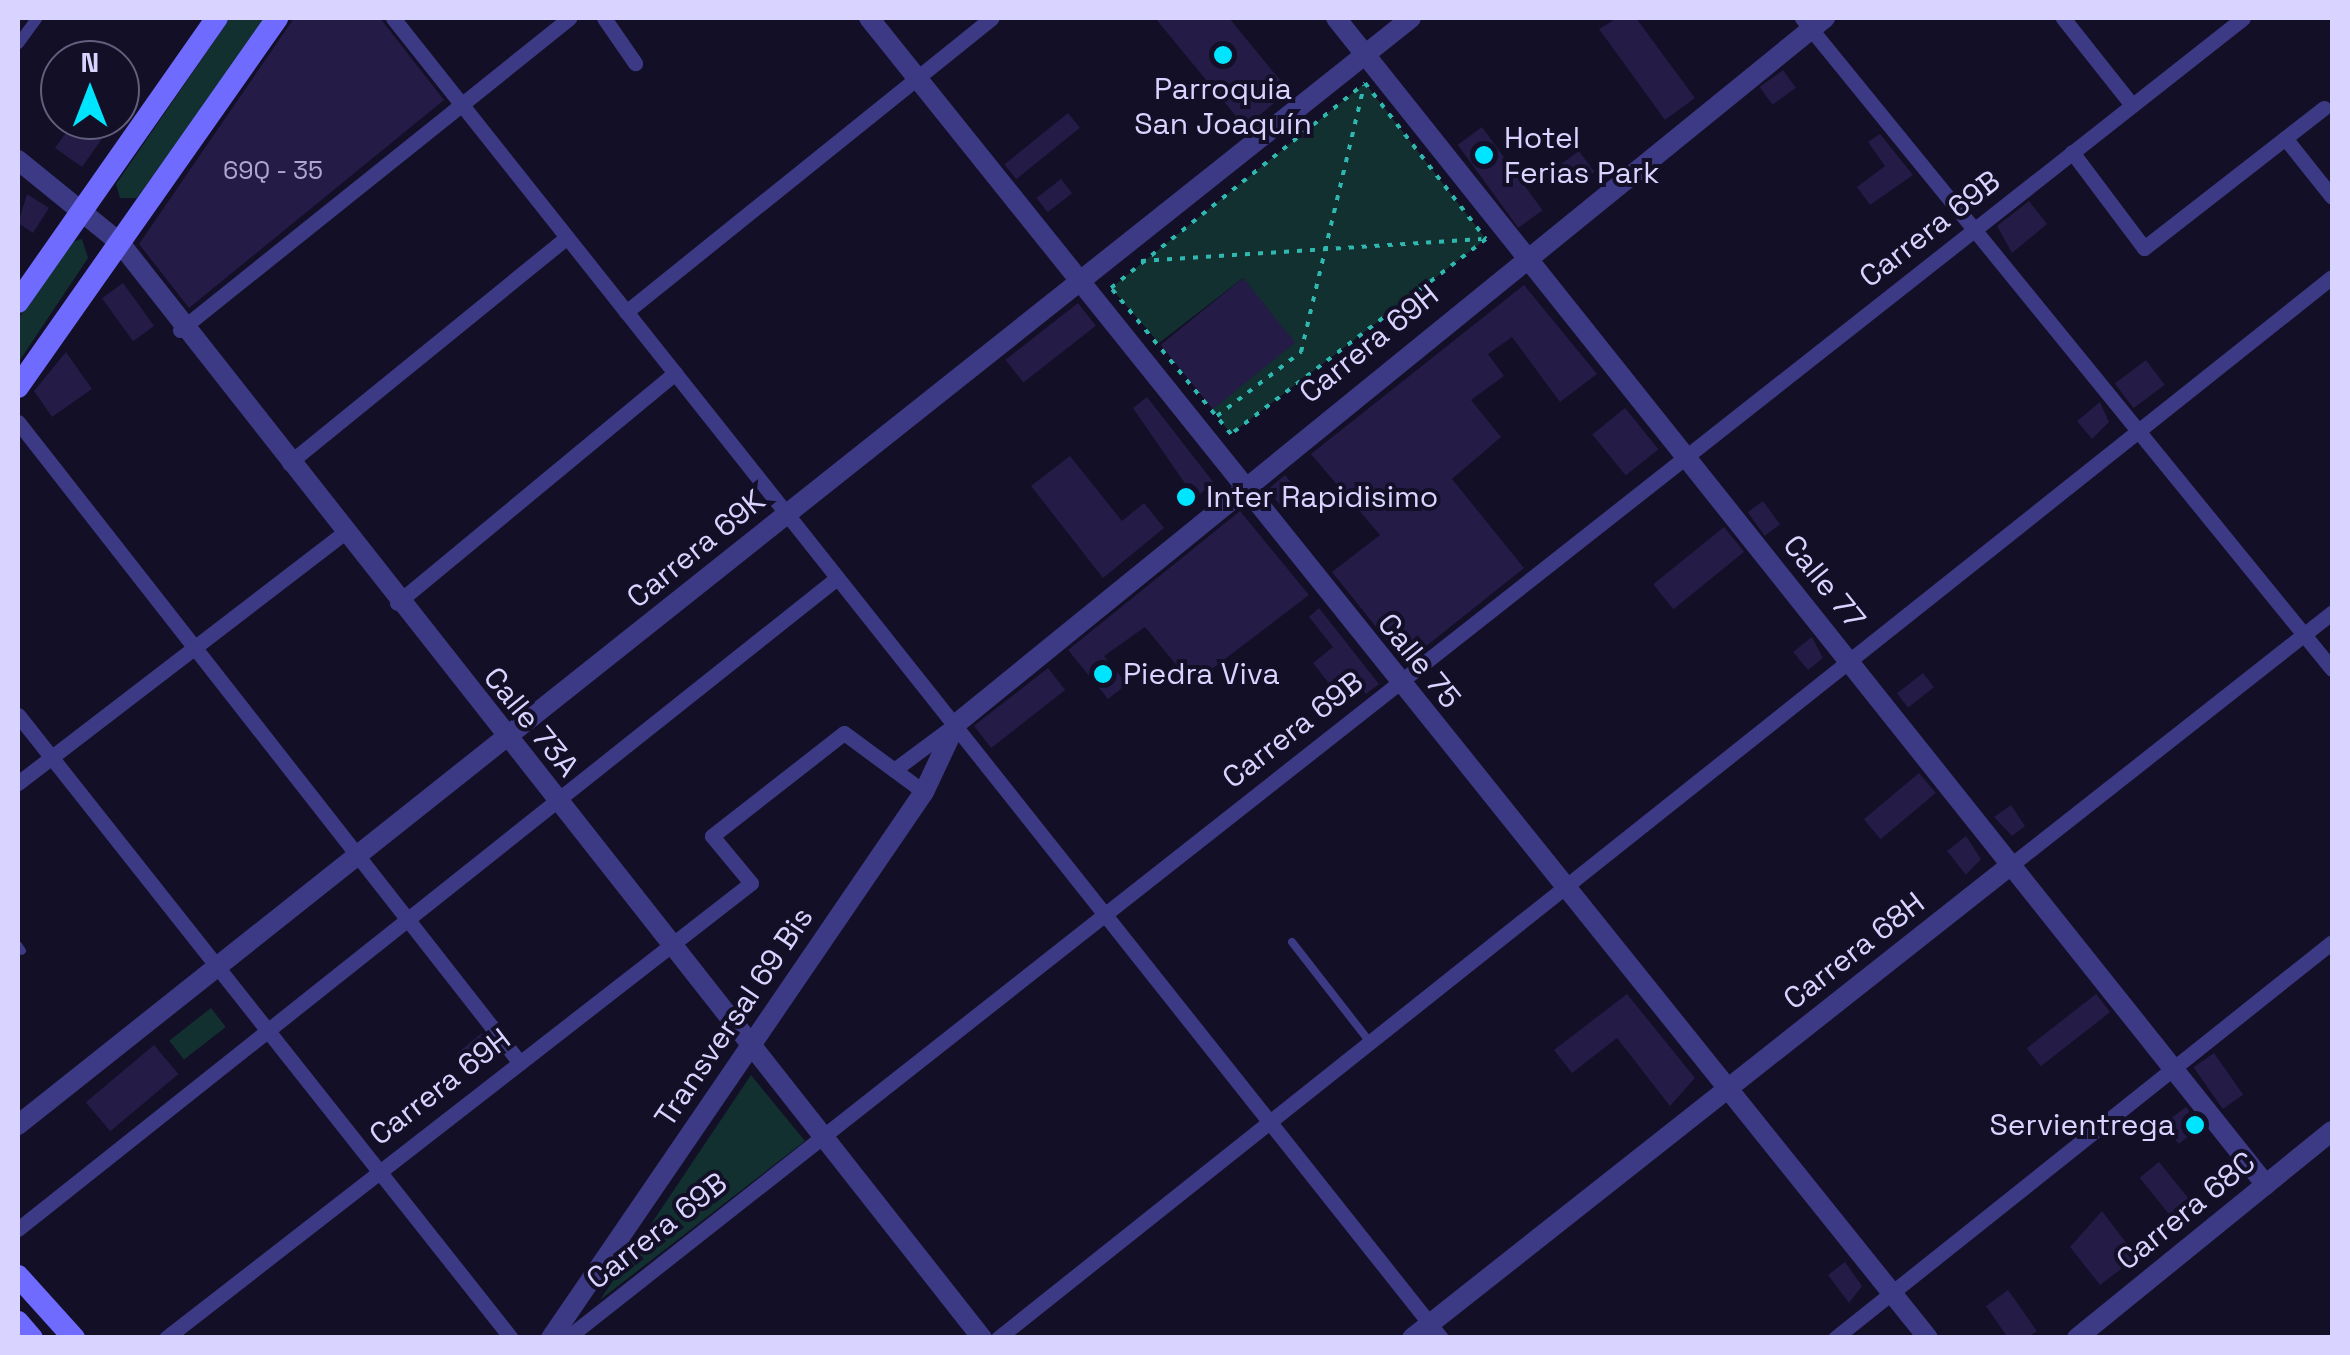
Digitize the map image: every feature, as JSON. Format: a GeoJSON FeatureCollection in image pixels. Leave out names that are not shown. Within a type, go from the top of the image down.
{"type":"FeatureCollection","features":[{"type":"Feature","properties":{"kind":"main road"},"geometry":{"type":"LineString","coordinates":[[18,302],[217,18]]}},
{"type":"Feature","properties":{"kind":"main road"},"geometry":{"type":"LineString","coordinates":[[18,387],[277,18]]}},
{"type":"Feature","properties":{"kind":"main road"},"geometry":{"type":"LineString","coordinates":[[18,1276],[71,1338]]}},
{"type":"Feature","properties":{"kind":"main road"},"geometry":{"type":"LineString","coordinates":[[18,1292],[71,1338]]}},
{"type":"Feature","properties":{"kind":"main road"},"geometry":{"type":"LineString","coordinates":[[18,1322],[32,1338]]}},
{"type":"Feature","properties":{"kind":"street"},"geometry":{"type":"LineString","coordinates":[[18,44],[36,18]]}},
{"type":"Feature","properties":{"kind":"street"},"geometry":{"type":"LineString","coordinates":[[394,18],[1436,1330]]}},
{"type":"Feature","properties":{"kind":"street"},"geometry":{"type":"LineString","coordinates":[[180,330],[570,18]]}},
{"type":"Feature","properties":{"kind":"street"},"geometry":{"type":"LineString","coordinates":[[604,18],[635,63]]}},
{"type":"Feature","properties":{"kind":"street","name":"Calle 75"},"geometry":{"type":"LineString","coordinates":[[869,18],[1240,486],[1928,1338]]}},
{"type":"Feature","properties":{"kind":"street"},"geometry":{"type":"LineString","coordinates":[[626,312],[992,18]]}},
{"type":"Feature","properties":{"kind":"street","name":"Calle 77"},"geometry":{"type":"LineString","coordinates":[[1336,18],[1365,63],[1686,456],[2266,1185]]}},
{"type":"Feature","properties":{"kind":"street","name":"Carrera 69K"},"geometry":{"type":"LineString","coordinates":[[18,1125],[356,853],[507,739],[1079,279],[1365,63],[1411,18]]}},
{"type":"Feature","properties":{"kind":"street"},"geometry":{"type":"LineString","coordinates":[[2063,18],[2132,105]]}},
{"type":"Feature","properties":{"kind":"street","name":"Carrera 69B"},"geometry":{"type":"LineString","coordinates":[[567,1338],[2243,18]]}},
{"type":"Feature","properties":{"kind":"street"},"geometry":{"type":"LineString","coordinates":[[1812,21],[1974,229],[2332,669]]}},
{"type":"Feature","properties":{"kind":"street","name":"Carrera 69H"},"geometry":{"type":"LineString","coordinates":[[956,724],[1240,486],[1812,21]]}},
{"type":"Feature","properties":{"kind":"street"},"geometry":{"type":"LineString","coordinates":[[2072,152],[2144,248],[2324,108]]}},
{"type":"Feature","properties":{"kind":"street"},"geometry":{"type":"LineString","coordinates":[[2285,138],[2332,197]]}},
{"type":"Feature","properties":{"kind":"street","name":"Calle 73A"},"geometry":{"type":"LineString","coordinates":[[18,160],[120,242],[180,330],[290,463],[396,603],[982,1338]]}},
{"type":"Feature","properties":{"kind":"street"},"geometry":{"type":"LineString","coordinates":[[290,463],[567,237]]}},
{"type":"Feature","properties":{"kind":"street"},"geometry":{"type":"LineString","coordinates":[[998,1338],[2332,277]]}},
{"type":"Feature","properties":{"kind":"street"},"geometry":{"type":"LineString","coordinates":[[396,603],[675,373]]}},
{"type":"Feature","properties":{"kind":"street"},"geometry":{"type":"LineString","coordinates":[[18,422],[520,1063]]}},
{"type":"Feature","properties":{"kind":"street"},"geometry":{"type":"LineString","coordinates":[[18,783],[342,534]]}},
{"type":"Feature","properties":{"kind":"street"},"geometry":{"type":"LineString","coordinates":[[18,1229],[836,578]]}},
{"type":"Feature","properties":{"kind":"street","name":"Carrera 68H"},"geometry":{"type":"LineString","coordinates":[[1412,1338],[1436,1330],[1726,1090],[2332,612]]}},
{"type":"Feature","properties":{"kind":"street"},"geometry":{"type":"LineString","coordinates":[[18,715],[511,1338]]}},
{"type":"Feature","properties":{"kind":"street"},"geometry":{"type":"LineString","coordinates":[[924,792],[894,770],[956,724]]}},
{"type":"Feature","properties":{"kind":"street","name":"Transversal 69 Bis"},"geometry":{"type":"LineString","coordinates":[[551,1338],[924,792],[956,724]]}},
{"type":"Feature","properties":{"kind":"street","name":"Carrera 69H"},"geometry":{"type":"LineString","coordinates":[[166,1338],[752,883],[712,836],[844,733],[894,770]]}},
{"type":"Feature","properties":{"kind":"street"},"geometry":{"type":"LineString","coordinates":[[1835,1338],[2332,942]]}},
{"type":"Feature","properties":{"kind":"street","name":"Carrera 68C"},"geometry":{"type":"LineString","coordinates":[[2077,1338],[2332,1131]]}},
{"type":"Feature","properties":{"kind":"lane"},"geometry":{"type":"LineString","coordinates":[[1292,942],[1370,1043]]}},
{"type":"Feature","properties":{"kind":"path"},"geometry":{"type":"LineString","coordinates":[[1217,416],[1302,352],[1365,83],[1365,63]]}},
{"type":"Feature","properties":{"kind":"path"},"geometry":{"type":"LineString","coordinates":[[1365,83],[1486,239]]}},
{"type":"Feature","properties":{"kind":"path"},"geometry":{"type":"LineString","coordinates":[[1365,83],[1111,288],[1231,434],[1486,239]]}},
{"type":"Feature","properties":{"kind":"path"},"geometry":{"type":"LineString","coordinates":[[1127,260],[1486,239]]}},
{"type":"Feature","properties":{"kind":"green space"},"geometry":{"type":"Polygon","coordinates":[[[230,18],[267,18],[137,198],[120,198],[116,184],[230,18]]]}},
{"type":"Feature","properties":{"kind":"green space"},"geometry":{"type":"Polygon","coordinates":[[[1365,83],[1486,239],[1231,434],[1211,408],[1294,343],[1243,278],[1159,343],[1111,288],[1365,83]]]}},
{"type":"Feature","properties":{"kind":"green space"},"geometry":{"type":"Polygon","coordinates":[[[82,239],[88,258],[18,363],[18,319],[71,242],[82,239]]]}},
{"type":"Feature","properties":{"kind":"green space"},"geometry":{"type":"Polygon","coordinates":[[[211,1008],[226,1027],[184,1060],[169,1041],[211,1008]]]}},
{"type":"Feature","properties":{"kind":"green space"},"geometry":{"type":"Polygon","coordinates":[[[751,1075],[805,1141],[600,1300],[751,1075]]]}},
{"type":"Feature","properties":{"kind":"building"},"geometry":{"type":"Polygon","coordinates":[[[294,18],[380,18],[444,100],[189,308],[139,244],[294,18]]]}},
{"type":"Feature","properties":{"kind":"building","name":"Parroquia San Joaquín"},"geometry":{"type":"Polygon","coordinates":[[[1155,18],[1229,18],[1289,91],[1245,127],[1155,18]]]}},
{"type":"Feature","properties":{"kind":"building"},"geometry":{"type":"Polygon","coordinates":[[[1617,18],[1636,18],[1695,98],[1665,120],[1599,29],[1617,18]]]}},
{"type":"Feature","properties":{"kind":"building"},"geometry":{"type":"Polygon","coordinates":[[[1783,70],[1796,88],[1772,105],[1760,87],[1783,70]]]}},
{"type":"Feature","properties":{"kind":"building"},"geometry":{"type":"Polygon","coordinates":[[[1068,113],[1080,128],[1016,179],[1004,165],[1068,113]]]}},
{"type":"Feature","properties":{"kind":"building"},"geometry":{"type":"Polygon","coordinates":[[[1482,127],[1543,210],[1518,228],[1458,145],[1482,127]]]}},
{"type":"Feature","properties":{"kind":"building"},"geometry":{"type":"Polygon","coordinates":[[[1880,134],[1913,175],[1870,205],[1857,187],[1885,166],[1868,142],[1880,134]]]}},
{"type":"Feature","properties":{"kind":"building"},"geometry":{"type":"Polygon","coordinates":[[[61,140],[101,140],[82,167],[55,148],[61,140]]]}},
{"type":"Feature","properties":{"kind":"building"},"geometry":{"type":"Polygon","coordinates":[[[1579,151],[1594,172],[1576,185],[1561,164],[1579,151]]]}},
{"type":"Feature","properties":{"kind":"building"},"geometry":{"type":"Polygon","coordinates":[[[1061,179],[1072,193],[1048,212],[1037,198],[1061,179]]]}},
{"type":"Feature","properties":{"kind":"building"},"geometry":{"type":"Polygon","coordinates":[[[27,194],[49,208],[33,233],[18,223],[27,194]]]}},
{"type":"Feature","properties":{"kind":"building"},"geometry":{"type":"Polygon","coordinates":[[[2029,201],[2047,224],[2012,253],[1997,226],[2029,201]]]}},
{"type":"Feature","properties":{"kind":"building"},"geometry":{"type":"Polygon","coordinates":[[[1243,278],[1295,343],[1213,409],[1161,345],[1243,278]]]}},
{"type":"Feature","properties":{"kind":"building"},"geometry":{"type":"Polygon","coordinates":[[[123,283],[154,326],[133,341],[102,298],[123,283]]]}},
{"type":"Feature","properties":{"kind":"building"},"geometry":{"type":"Polygon","coordinates":[[[1524,285],[1597,374],[1560,402],[1512,337],[1488,354],[1504,376],[1471,400],[1501,437],[1452,479],[1524,568],[1405,663],[1332,572],[1380,535],[1311,454],[1524,285]]]}},
{"type":"Feature","properties":{"kind":"building"},"geometry":{"type":"Polygon","coordinates":[[[1078,303],[1096,326],[1023,382],[1006,360],[1078,303]]]}},
{"type":"Feature","properties":{"kind":"building"},"geometry":{"type":"Polygon","coordinates":[[[66,352],[92,389],[52,417],[34,391],[66,352]]]}},
{"type":"Feature","properties":{"kind":"building"},"geometry":{"type":"Polygon","coordinates":[[[2146,360],[2165,385],[2134,408],[2115,383],[2146,360]]]}},
{"type":"Feature","properties":{"kind":"building"},"geometry":{"type":"Polygon","coordinates":[[[1147,397],[1214,483],[1185,506],[1175,493],[1186,485],[1133,408],[1147,397]]]}},
{"type":"Feature","properties":{"kind":"building"},"geometry":{"type":"Polygon","coordinates":[[[2100,402],[2109,422],[2092,439],[2077,421],[2100,402]]]}},
{"type":"Feature","properties":{"kind":"building"},"geometry":{"type":"Polygon","coordinates":[[[1625,408],[1658,449],[1626,476],[1592,434],[1625,408]]]}},
{"type":"Feature","properties":{"kind":"building"},"geometry":{"type":"Polygon","coordinates":[[[1070,456],[1122,521],[1144,503],[1164,528],[1103,578],[1031,486],[1070,456]]]}},
{"type":"Feature","properties":{"kind":"building"},"geometry":{"type":"Polygon","coordinates":[[[1285,475],[1301,494],[1283,509],[1267,490],[1285,475]]]}},
{"type":"Feature","properties":{"kind":"building"},"geometry":{"type":"Polygon","coordinates":[[[1763,501],[1780,524],[1765,536],[1748,512],[1763,501]]]}},
{"type":"Feature","properties":{"kind":"building"},"geometry":{"type":"Polygon","coordinates":[[[1240,511],[1309,595],[1192,684],[1145,627],[1104,656],[1127,684],[1108,699],[1068,650],[1240,511]]]}},
{"type":"Feature","properties":{"kind":"building"},"geometry":{"type":"Polygon","coordinates":[[[1724,527],[1744,552],[1673,609],[1653,584],[1724,527]]]}},
{"type":"Feature","properties":{"kind":"building"},"geometry":{"type":"Polygon","coordinates":[[[1319,608],[1379,684],[1366,694],[1349,672],[1331,686],[1313,663],[1333,647],[1309,617],[1319,608]]]}},
{"type":"Feature","properties":{"kind":"building"},"geometry":{"type":"Polygon","coordinates":[[[1812,637],[1823,658],[1808,670],[1793,652],[1812,637]]]}},
{"type":"Feature","properties":{"kind":"building"},"geometry":{"type":"Polygon","coordinates":[[[1048,668],[1065,690],[991,748],[974,726],[1048,668]]]}},
{"type":"Feature","properties":{"kind":"building"},"geometry":{"type":"Polygon","coordinates":[[[1923,673],[1934,687],[1908,708],[1897,693],[1923,673]]]}},
{"type":"Feature","properties":{"kind":"building"},"geometry":{"type":"Polygon","coordinates":[[[1919,773],[1936,793],[1881,839],[1864,819],[1919,773]]]}},
{"type":"Feature","properties":{"kind":"building"},"geometry":{"type":"Polygon","coordinates":[[[2011,805],[2025,826],[2012,836],[1994,817],[2011,805]]]}},
{"type":"Feature","properties":{"kind":"building"},"geometry":{"type":"Polygon","coordinates":[[[1966,836],[1981,859],[1966,875],[1947,851],[1966,836]]]}},
{"type":"Feature","properties":{"kind":"building"},"geometry":{"type":"Polygon","coordinates":[[[1627,994],[1695,1078],[1670,1106],[1617,1038],[1572,1073],[1554,1050],[1627,994]]]}},
{"type":"Feature","properties":{"kind":"building"},"geometry":{"type":"Polygon","coordinates":[[[2096,994],[2110,1012],[2041,1066],[2027,1048],[2096,994]]]}},
{"type":"Feature","properties":{"kind":"building"},"geometry":{"type":"Polygon","coordinates":[[[482,1033],[499,1054],[474,1074],[457,1053],[482,1033]]]}},
{"type":"Feature","properties":{"kind":"building"},"geometry":{"type":"Polygon","coordinates":[[[154,1045],[178,1074],[110,1131],[86,1102],[154,1045]]]}},
{"type":"Feature","properties":{"kind":"building"},"geometry":{"type":"Polygon","coordinates":[[[2214,1053],[2243,1095],[2223,1109],[2194,1067],[2214,1053]]]}},
{"type":"Feature","properties":{"kind":"building"},"geometry":{"type":"Polygon","coordinates":[[[2186,1107],[2201,1127],[2179,1144],[2164,1124],[2186,1107]]]}},
{"type":"Feature","properties":{"kind":"building"},"geometry":{"type":"Polygon","coordinates":[[[2159,1162],[2193,1204],[2174,1220],[2140,1178],[2159,1162]]]}},
{"type":"Feature","properties":{"kind":"building"},"geometry":{"type":"Polygon","coordinates":[[[2102,1211],[2137,1257],[2100,1285],[2070,1247],[2102,1211]]]}},
{"type":"Feature","properties":{"kind":"building"},"geometry":{"type":"Polygon","coordinates":[[[1845,1262],[1862,1286],[1849,1303],[1828,1275],[1845,1262]]]}},
{"type":"Feature","properties":{"kind":"building"},"geometry":{"type":"Polygon","coordinates":[[[2008,1290],[2037,1331],[2027,1338],[2008,1338],[1986,1306],[2008,1290]]]}},
{"type":"Feature","properties":{"kind":"place","name":"Parroquia San Joaquín"},"geometry":{"type":"Point","coordinates":[1223,55]}},
{"type":"Feature","properties":{"kind":"place","name":"Hotel Ferias Park"},"geometry":{"type":"Point","coordinates":[1484,155]}},
{"type":"Feature","properties":{"kind":"place","name":"Inter Rapidisimo"},"geometry":{"type":"Point","coordinates":[1186,497]}},
{"type":"Feature","properties":{"kind":"place","name":"Piedra Viva"},"geometry":{"type":"Point","coordinates":[1103,674]}},
{"type":"Feature","properties":{"kind":"place","name":"Servientrega"},"geometry":{"type":"Point","coordinates":[2195,1125]}}]}
